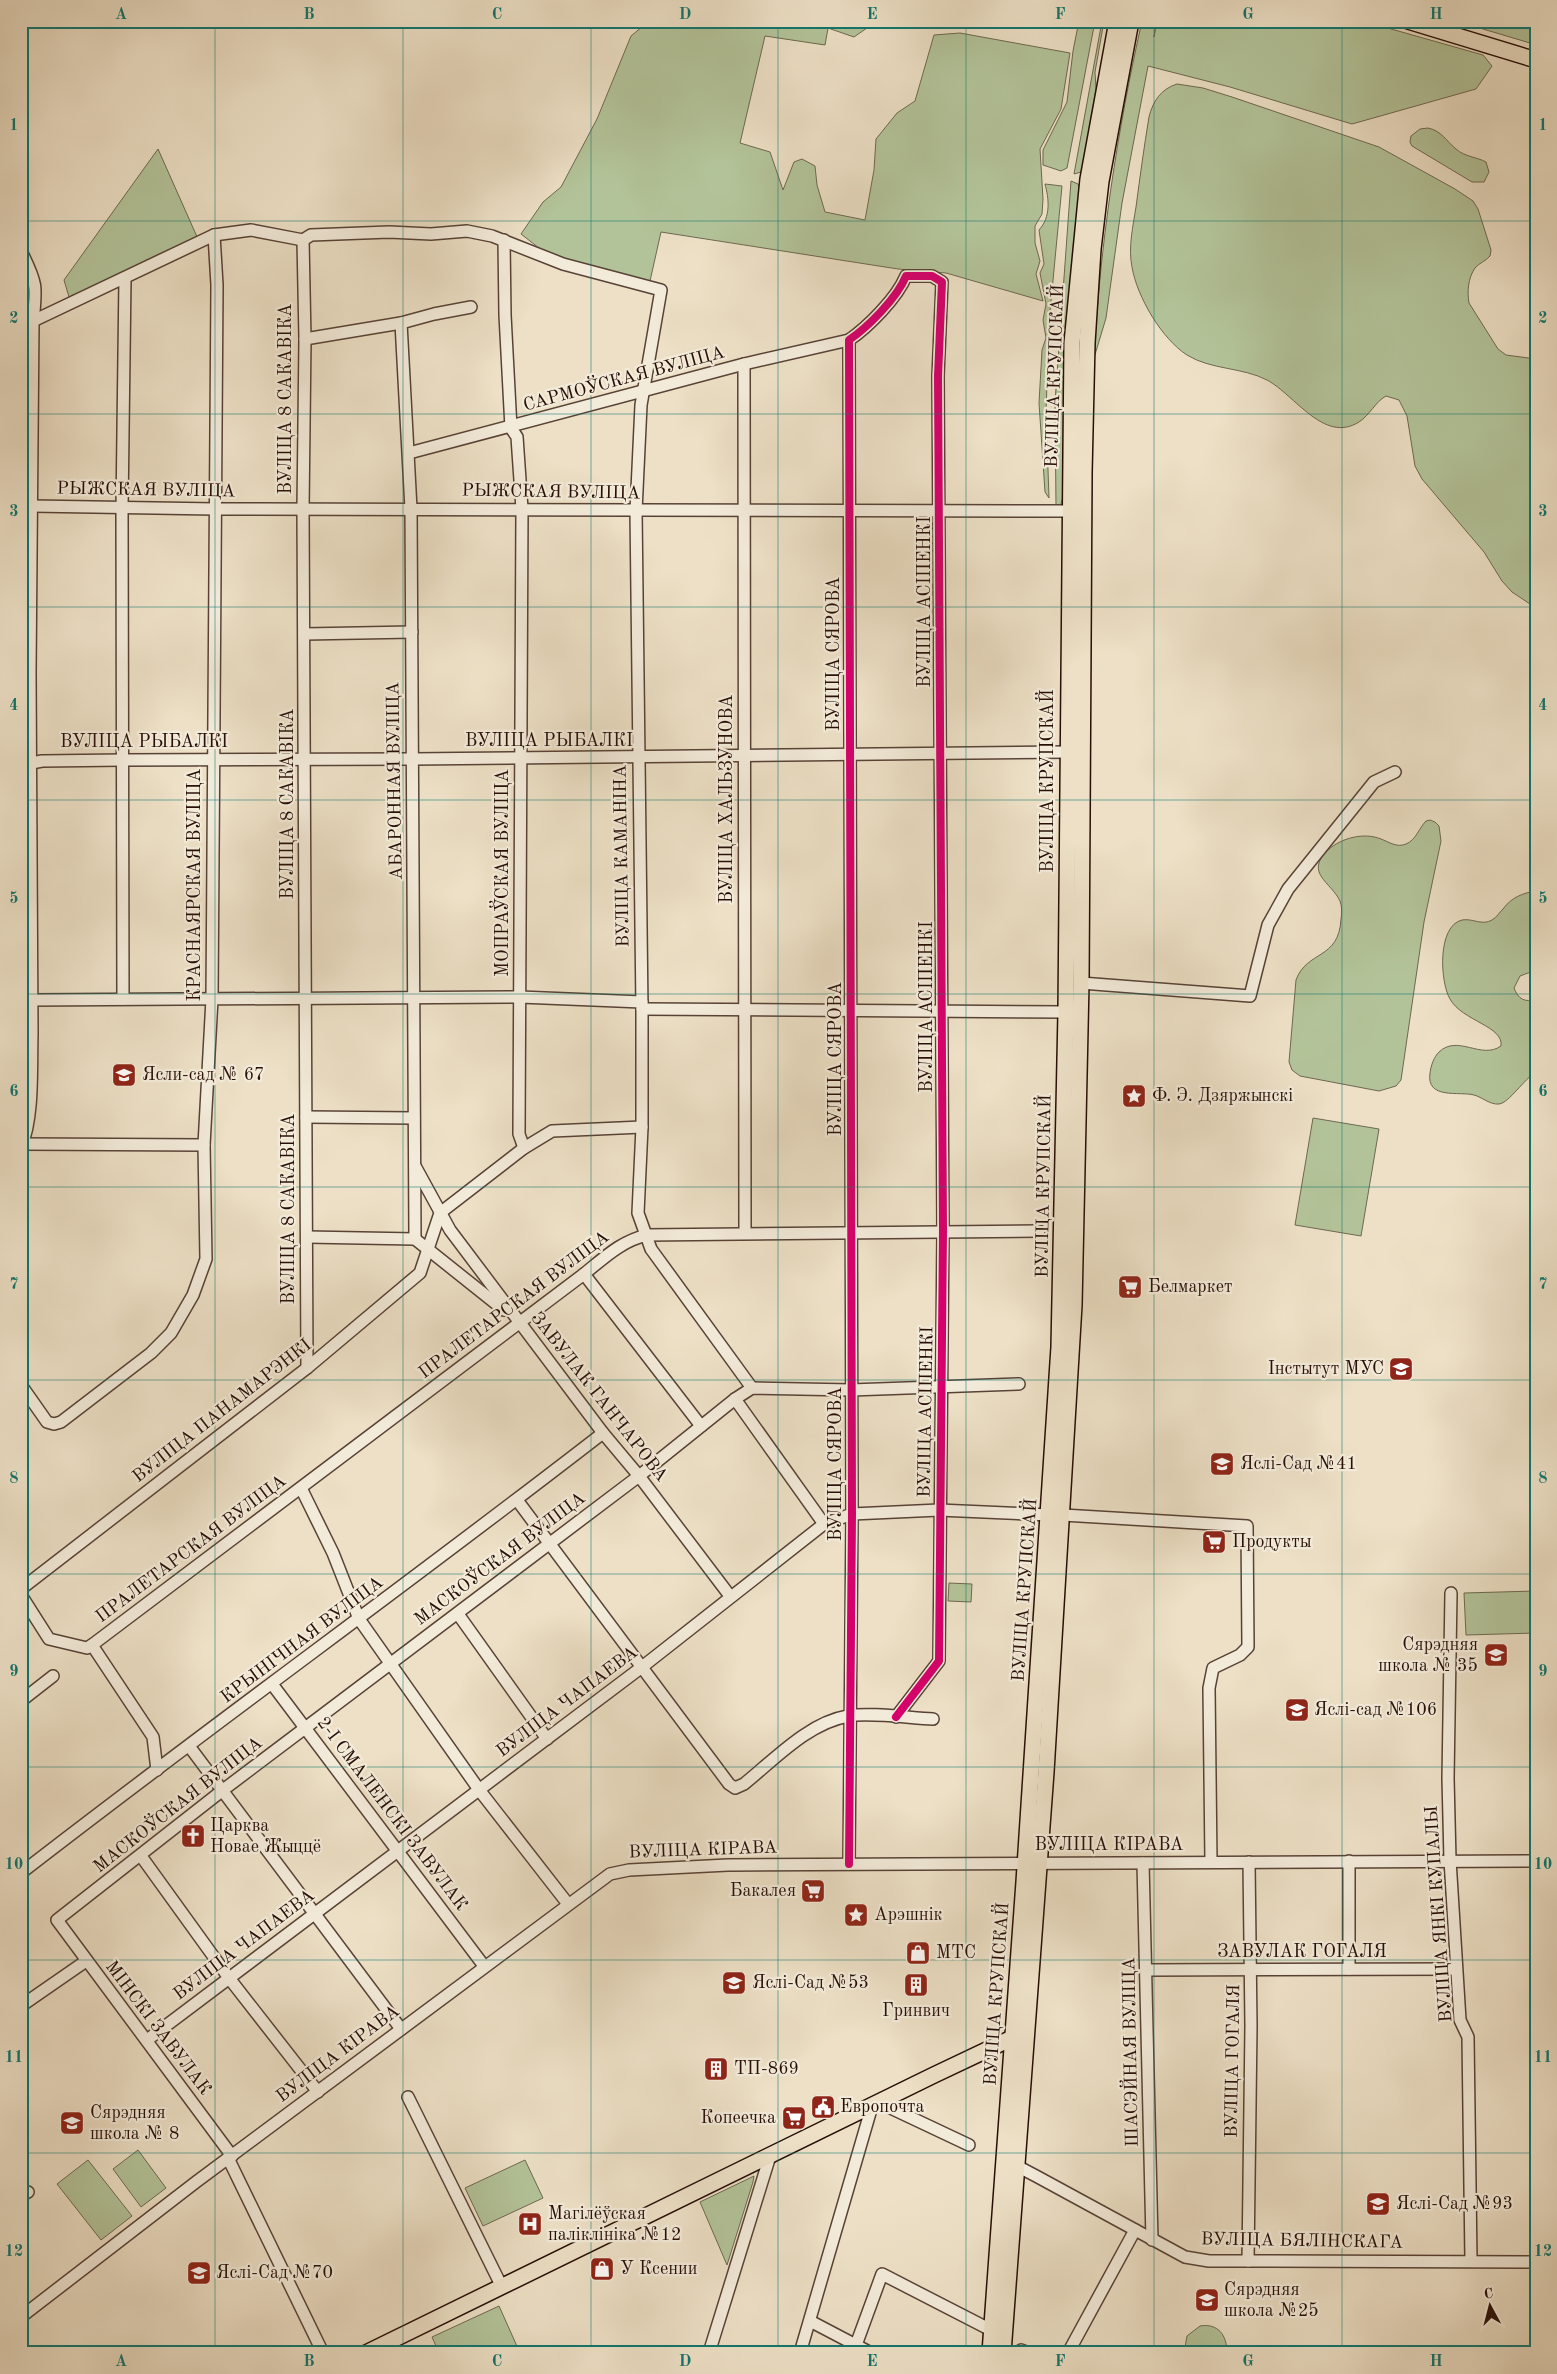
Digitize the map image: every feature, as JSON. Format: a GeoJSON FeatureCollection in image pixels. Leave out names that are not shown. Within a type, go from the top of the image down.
{"type":"FeatureCollection","features":[{"type":"Feature","properties":{"kind":"main road","name":"ВУЛІЦА КРУПСКАЙ"},"geometry":{"type":"LineString","coordinates":[[1056,1515],[1066,1012],[1072,343],[1079,247],[1088,179],[1117,21]]}},
{"type":"Feature","properties":{"kind":"main road","name":"ВУЛІЦА КРУПСКАЙ"},"geometry":{"type":"LineString","coordinates":[[1003,2353],[1010,2165],[1056,1515],[1074,1305],[1081,984],[1084,473],[1087,343],[1093,249],[1101,181],[1130,21]]}},
{"type":"Feature","properties":{"kind":"main road"},"geometry":{"type":"LineString","coordinates":[[1408,21],[1536,60]]}},
{"type":"Feature","properties":{"kind":"main road"},"geometry":{"type":"LineString","coordinates":[[366,2353],[501,2285],[1019,2038]]}},
{"type":"Feature","properties":{"kind":"main road","name":"ВУЛІЦА КРУПСКАЙ"},"geometry":{"type":"LineString","coordinates":[[990,2353],[1010,2165]]}},
{"type":"Feature","properties":{"kind":"street"},"geometry":{"type":"LineString","coordinates":[[33,321],[214,235],[251,230],[303,240],[311,235],[389,232],[431,234],[467,231],[504,240]]}},
{"type":"Feature","properties":{"kind":"street","name":"КРАСНАЯРСКАЯ ВУЛІЦА"},"geometry":{"type":"LineString","coordinates":[[21,1385],[47,1422],[54,1424],[61,1422],[151,1353],[171,1333],[193,1295],[206,1259],[204,1145],[212,999],[214,759],[217,285],[214,235]]}},
{"type":"Feature","properties":{"kind":"street","name":"ВУЛІЦА 8 САКАВІКА"},"geometry":{"type":"LineString","coordinates":[[303,240],[305,339],[303,509],[307,1368]]}},
{"type":"Feature","properties":{"kind":"street","name":"ВУЛІЦА КАМАНІНА"},"geometry":{"type":"LineString","coordinates":[[504,240],[563,264],[661,290],[641,405],[636,511],[642,1006],[642,1127],[638,1213],[651,1249],[752,1388]]}},
{"type":"Feature","properties":{"kind":"street","name":"МОПРАЎСКАЯ ВУЛІЦА"},"geometry":{"type":"LineString","coordinates":[[504,240],[505,315],[511,428],[517,436],[522,509],[519,1134],[524,1148]]}},
{"type":"Feature","properties":{"kind":"street"},"geometry":{"type":"LineString","coordinates":[[21,251],[35,278],[36,295],[27,406],[26,854],[27,943],[32,1000],[27,1034],[30,1090],[22,1146],[204,1145]]}},
{"type":"Feature","properties":{"kind":"street","name":"ВУЛІЦА АСІПЕНКІ"},"geometry":{"type":"LineString","coordinates":[[849,340],[862,331],[902,286],[906,276],[932,276],[942,282],[938,376],[943,1231],[939,1661],[896,1717]]}},
{"type":"Feature","properties":{"kind":"street"},"geometry":{"type":"LineString","coordinates":[[123,999],[122,508],[125,278]]}},
{"type":"Feature","properties":{"kind":"street"},"geometry":{"type":"LineString","coordinates":[[305,339],[401,324],[434,314],[472,307]]}},
{"type":"Feature","properties":{"kind":"street"},"geometry":{"type":"LineString","coordinates":[[21,314],[33,321]]}},
{"type":"Feature","properties":{"kind":"street","name":"АБАРОННАЯ ВУЛІЦА"},"geometry":{"type":"LineString","coordinates":[[401,324],[411,509],[412,759],[416,999],[414,1118],[415,1239]]}},
{"type":"Feature","properties":{"kind":"street","name":"САРМОЎСКАЯ ВУЛІЦА"},"geometry":{"type":"LineString","coordinates":[[409,453],[511,428],[744,364],[849,340]]}},
{"type":"Feature","properties":{"kind":"street","name":"ВУЛІЦА СЯРОВА"},"geometry":{"type":"LineString","coordinates":[[849,340],[852,1514],[849,1864]]}},
{"type":"Feature","properties":{"kind":"street","name":"ВУЛІЦА ХАЛЬЗУНОВА"},"geometry":{"type":"LineString","coordinates":[[744,364],[745,1233]]}},
{"type":"Feature","properties":{"kind":"street","name":"РЫЖСКАЯ ВУЛІЦА"},"geometry":{"type":"LineString","coordinates":[[28,500],[122,508],[215,509],[1069,511]]}},
{"type":"Feature","properties":{"kind":"street"},"geometry":{"type":"LineString","coordinates":[[305,634],[412,632]]}},
{"type":"Feature","properties":{"kind":"street","name":"ВУЛІЦА РЫБАЛКІ"},"geometry":{"type":"LineString","coordinates":[[26,764],[124,760],[850,756],[1068,752]]}},
{"type":"Feature","properties":{"kind":"street"},"geometry":{"type":"LineString","coordinates":[[1081,984],[1250,996],[1268,924],[1288,889],[1374,782],[1395,772]]}},
{"type":"Feature","properties":{"kind":"street"},"geometry":{"type":"LineString","coordinates":[[32,1000],[520,997],[642,1006],[745,1010],[1066,1012]]}},
{"type":"Feature","properties":{"kind":"street"},"geometry":{"type":"LineString","coordinates":[[306,1116],[414,1118]]}},
{"type":"Feature","properties":{"kind":"street"},"geometry":{"type":"LineString","coordinates":[[440,1213],[524,1148],[552,1131],[642,1127]]}},
{"type":"Feature","properties":{"kind":"street","name":"ЗАВУЛАК ГАНЧАРОВА"},"geometry":{"type":"LineString","coordinates":[[414,1165],[450,1230],[603,1433],[639,1476],[730,1596]]}},
{"type":"Feature","properties":{"kind":"street","name":"ВУЛІЦА ПАНАМАРЭНКІ"},"geometry":{"type":"LineString","coordinates":[[21,1589],[307,1368],[420,1273],[430,1249],[440,1213]]}},
{"type":"Feature","properties":{"kind":"street","name":"ПРАЛЕТАРСКАЯ ВУЛІЦА"},"geometry":{"type":"LineString","coordinates":[[92,1645],[584,1274],[621,1244],[632,1239],[647,1235],[745,1233],[1039,1231]]}},
{"type":"Feature","properties":{"kind":"street"},"geometry":{"type":"LineString","coordinates":[[306,1237],[415,1239],[430,1249],[519,1323]]}},
{"type":"Feature","properties":{"kind":"street"},"geometry":{"type":"LineString","coordinates":[[584,1274],[701,1426]]}},
{"type":"Feature","properties":{"kind":"street"},"geometry":{"type":"LineString","coordinates":[[752,1388],[851,1390],[1019,1384]]}},
{"type":"Feature","properties":{"kind":"street","name":"МАСКОЎСКАЯ ВУЛІЦА"},"geometry":{"type":"LineString","coordinates":[[57,1920],[223,1790],[458,1614],[639,1476],[735,1399],[752,1388]]}},
{"type":"Feature","properties":{"kind":"street"},"geometry":{"type":"LineString","coordinates":[[735,1399],[824,1524]]}},
{"type":"Feature","properties":{"kind":"street","name":"КРЫНІЧНАЯ ВУЛІЦА"},"geometry":{"type":"LineString","coordinates":[[21,1873],[517,1500],[603,1433]]}},
{"type":"Feature","properties":{"kind":"street"},"geometry":{"type":"LineString","coordinates":[[301,1488],[333,1553],[358,1619],[480,1790],[568,1904]]}},
{"type":"Feature","properties":{"kind":"street"},"geometry":{"type":"LineString","coordinates":[[517,1500],[729,1784],[735,1788],[744,1784],[817,1727],[832,1720],[851,1715],[933,1718]]}},
{"type":"Feature","properties":{"kind":"street","name":"ВУЛІЦА ЧАПАЕВА"},"geometry":{"type":"LineString","coordinates":[[147,2040],[642,1667],[824,1524],[852,1514],[940,1510],[1246,1526],[1248,1647],[1240,1655],[1213,1668],[1209,1688],[1211,1862]]}},
{"type":"Feature","properties":{"kind":"street","name":"ВУЛІЦА ЯНКІ КУПАЛЫ"},"geometry":{"type":"LineString","coordinates":[[1450,1593],[1448,1778],[1450,1860],[1460,2020],[1468,2037],[1471,2261]]}},
{"type":"Feature","properties":{"kind":"street"},"geometry":{"type":"LineString","coordinates":[[21,1595],[49,1638],[87,1648],[92,1645],[153,1737],[157,1770]]}},
{"type":"Feature","properties":{"kind":"street"},"geometry":{"type":"LineString","coordinates":[[458,1614],[547,1739]]}},
{"type":"Feature","properties":{"kind":"street"},"geometry":{"type":"LineString","coordinates":[[21,1701],[53,1676]]}},
{"type":"Feature","properties":{"kind":"street","name":"2-І СМАЛЕНСКІ ЗАВУЛАК"},"geometry":{"type":"LineString","coordinates":[[272,1684],[484,1966]]}},
{"type":"Feature","properties":{"kind":"street"},"geometry":{"type":"LineString","coordinates":[[189,1746],[401,2029]]}},
{"type":"Feature","properties":{"kind":"street"},"geometry":{"type":"LineString","coordinates":[[141,1856],[229,1978],[318,2092]]}},
{"type":"Feature","properties":{"kind":"street"},"geometry":{"type":"LineString","coordinates":[[1349,1861],[1349,1969]]}},
{"type":"Feature","properties":{"kind":"street","name":"ВУЛІЦА КІРАВА"},"geometry":{"type":"LineString","coordinates":[[21,2317],[484,1966],[568,1904],[617,1871],[728,1865],[1536,1861]]}},
{"type":"Feature","properties":{"kind":"street","name":"ВУЛІЦА ГОГАЛЯ"},"geometry":{"type":"LineString","coordinates":[[1248,2261],[1252,1969],[1249,1862]]}},
{"type":"Feature","properties":{"kind":"street","name":"ШАСЭЙНАЯ ВУЛІЦА"},"geometry":{"type":"LineString","coordinates":[[1143,1863],[1152,2240]]}},
{"type":"Feature","properties":{"kind":"street","name":"МІНСКІ ЗАВУЛАК"},"geometry":{"type":"LineString","coordinates":[[57,1920],[147,2040],[230,2157]]}},
{"type":"Feature","properties":{"kind":"street"},"geometry":{"type":"LineString","coordinates":[[21,2006],[86,1961]]}},
{"type":"Feature","properties":{"kind":"street","name":"ЗАВУЛАК ГОГАЛЯ"},"geometry":{"type":"LineString","coordinates":[[1147,1970],[1456,1969]]}},
{"type":"Feature","properties":{"kind":"street"},"geometry":{"type":"LineString","coordinates":[[408,2097],[501,2285]]}},
{"type":"Feature","properties":{"kind":"street"},"geometry":{"type":"LineString","coordinates":[[800,2353],[876,2105],[969,2145]]}},
{"type":"Feature","properties":{"kind":"street"},"geometry":{"type":"LineString","coordinates":[[709,2353],[770,2156]]}},
{"type":"Feature","properties":{"kind":"street"},"geometry":{"type":"LineString","coordinates":[[230,2157],[323,2353]]}},
{"type":"Feature","properties":{"kind":"street","name":"ВУЛІЦА БЯЛІНСКАГА"},"geometry":{"type":"LineString","coordinates":[[1010,2165],[1185,2257],[1209,2261],[1532,2262]]}},
{"type":"Feature","properties":{"kind":"street"},"geometry":{"type":"LineString","coordinates":[[1068,2353],[1135,2230]]}},
{"type":"Feature","properties":{"kind":"street"},"geometry":{"type":"LineString","coordinates":[[856,2344],[882,2274],[991,2330]]}},
{"type":"Feature","properties":{"kind":"street"},"geometry":{"type":"LineString","coordinates":[[810,2321],[871,2353]]}},
{"type":"Feature","properties":{"kind":"green space"},"geometry":{"type":"Polygon","coordinates":[[[649,21],[877,21],[854,37],[828,28],[825,45],[765,36],[740,143],[770,152],[783,190],[794,162],[802,159],[815,166],[817,185],[825,212],[865,220],[874,170],[876,139],[897,113],[915,101],[934,35],[960,33],[1070,53],[1061,109],[1040,149],[1043,199],[1042,214],[1035,226],[1035,243],[1040,261],[1036,274],[1043,301],[946,273],[898,269],[661,232],[650,281],[572,267],[539,248],[521,234],[543,202],[561,187],[597,119],[631,36],[649,21]]]}},
{"type":"Feature","properties":{"kind":"green space"},"geometry":{"type":"Polygon","coordinates":[[[1079,21],[1095,21],[1067,168],[1061,171],[1043,165],[1043,150],[1067,102],[1073,51],[1079,21]]]}},
{"type":"Feature","properties":{"kind":"green space"},"geometry":{"type":"Polygon","coordinates":[[[1102,21],[1104,21],[1095,72],[1096,89],[1083,166],[1081,172],[1074,174],[1102,21]]]}},
{"type":"Feature","properties":{"kind":"green space"},"geometry":{"type":"Polygon","coordinates":[[[1142,21],[1156,21],[1154,37],[1157,21],[1363,21],[1483,55],[1492,66],[1476,89],[1352,124],[1230,87],[1148,66],[1122,203],[1106,318],[1094,358],[1105,231],[1117,147],[1142,21]]]}},
{"type":"Feature","properties":{"kind":"green space"},"geometry":{"type":"Polygon","coordinates":[[[1456,21],[1536,21],[1536,36],[1530,43],[1456,21]]]}},
{"type":"Feature","properties":{"kind":"green space"},"geometry":{"type":"Polygon","coordinates":[[[1177,84],[1203,88],[1232,97],[1379,147],[1473,201],[1478,209],[1491,250],[1490,256],[1477,266],[1471,276],[1468,290],[1469,303],[1498,349],[1506,355],[1536,359],[1536,608],[1512,592],[1502,581],[1484,552],[1422,479],[1415,466],[1407,416],[1399,400],[1386,396],[1359,422],[1346,427],[1334,427],[1310,415],[1278,387],[1267,380],[1196,360],[1187,355],[1160,328],[1145,304],[1135,279],[1131,260],[1132,229],[1149,117],[1158,96],[1166,89],[1177,84]]]}},
{"type":"Feature","properties":{"kind":"green space"},"geometry":{"type":"Polygon","coordinates":[[[1428,128],[1440,134],[1460,152],[1486,162],[1489,172],[1484,182],[1472,182],[1412,146],[1410,142],[1411,136],[1420,129],[1428,128]]]}},
{"type":"Feature","properties":{"kind":"green space"},"geometry":{"type":"Polygon","coordinates":[[[158,149],[198,239],[69,297],[64,280],[158,149]]]}},
{"type":"Feature","properties":{"kind":"green space"},"geometry":{"type":"Polygon","coordinates":[[[1071,181],[1078,184],[1080,190],[1069,300],[1063,497],[1060,507],[1056,508],[1055,402],[1071,181]]]}},
{"type":"Feature","properties":{"kind":"green space"},"geometry":{"type":"Polygon","coordinates":[[[1045,184],[1062,186],[1049,322],[1046,413],[1049,498],[1045,492],[1039,403],[1042,350],[1046,338],[1043,320],[1046,304],[1040,273],[1044,264],[1039,230],[1046,219],[1048,208],[1045,184]]]}},
{"type":"Feature","properties":{"kind":"green space"},"geometry":{"type":"Polygon","coordinates":[[[1430,820],[1439,826],[1441,841],[1424,922],[1401,1080],[1396,1086],[1379,1091],[1300,1076],[1292,1070],[1289,1062],[1296,980],[1301,970],[1307,964],[1335,942],[1342,915],[1340,901],[1319,871],[1318,865],[1321,858],[1339,842],[1353,837],[1367,836],[1396,845],[1406,844],[1415,837],[1426,821],[1430,820]]]}},
{"type":"Feature","properties":{"kind":"green space"},"geometry":{"type":"Polygon","coordinates":[[[1536,891],[1536,970],[1520,976],[1514,988],[1522,999],[1528,1001],[1536,999],[1536,1072],[1507,1100],[1499,1104],[1474,1095],[1438,1091],[1430,1082],[1431,1067],[1439,1052],[1446,1047],[1454,1045],[1493,1050],[1501,1046],[1500,1039],[1496,1033],[1463,1013],[1450,999],[1444,980],[1443,968],[1443,955],[1448,932],[1454,924],[1462,920],[1488,922],[1497,916],[1513,899],[1536,891]]]}},
{"type":"Feature","properties":{"kind":"green space"},"geometry":{"type":"Polygon","coordinates":[[[1313,1118],[1379,1129],[1361,1236],[1295,1225],[1313,1118]]]}},
{"type":"Feature","properties":{"kind":"green space"},"geometry":{"type":"Polygon","coordinates":[[[949,1583],[972,1584],[971,1602],[948,1601],[949,1583]]]}},
{"type":"Feature","properties":{"kind":"green space"},"geometry":{"type":"Polygon","coordinates":[[[1536,1591],[1536,1633],[1466,1635],[1464,1593],[1536,1591]]]}},
{"type":"Feature","properties":{"kind":"green space"},"geometry":{"type":"Polygon","coordinates":[[[138,2150],[166,2188],[141,2207],[113,2169],[138,2150]]]}},
{"type":"Feature","properties":{"kind":"green space"},"geometry":{"type":"Polygon","coordinates":[[[88,2160],[132,2216],[101,2240],[57,2184],[88,2160]]]}},
{"type":"Feature","properties":{"kind":"green space"},"geometry":{"type":"Polygon","coordinates":[[[525,2160],[543,2198],[483,2226],[465,2188],[525,2160]]]}},
{"type":"Feature","properties":{"kind":"green space"},"geometry":{"type":"Polygon","coordinates":[[[754,2176],[753,2182],[727,2265],[700,2202],[754,2176]]]}},
{"type":"Feature","properties":{"kind":"green space"},"geometry":{"type":"Polygon","coordinates":[[[499,2306],[520,2353],[439,2353],[432,2337],[499,2306]]]}},
{"type":"Feature","properties":{"kind":"green space"},"geometry":{"type":"Polygon","coordinates":[[[1200,2326],[1212,2326],[1220,2332],[1227,2347],[1227,2353],[1184,2353],[1187,2336],[1200,2326]]]}},
{"type":"Feature","properties":{"kind":"cycle path"},"geometry":{"type":"LineString","coordinates":[[849,1864],[852,1514],[849,340],[865,328],[881,311],[902,285],[906,276],[932,276],[942,282],[938,376],[943,1231],[939,1661],[896,1717]]}},
{"type":"Feature","properties":{"kind":"place","name":"Ясли-сад № 67"},"geometry":{"type":"Point","coordinates":[124,1075]}},
{"type":"Feature","properties":{"kind":"place","name":"Ф. Э. Дзяржынскі"},"geometry":{"type":"Point","coordinates":[1134,1096]}},
{"type":"Feature","properties":{"kind":"place","name":"Белмаркет"},"geometry":{"type":"Point","coordinates":[1130,1287]}},
{"type":"Feature","properties":{"kind":"place","name":"Інстытут МУС"},"geometry":{"type":"Point","coordinates":[1401,1369]}},
{"type":"Feature","properties":{"kind":"place","name":"Яслі-Сад №41"},"geometry":{"type":"Point","coordinates":[1222,1464]}},
{"type":"Feature","properties":{"kind":"place","name":"Продукты"},"geometry":{"type":"Point","coordinates":[1214,1542]}},
{"type":"Feature","properties":{"kind":"place","name":"Сярэдняя школа № 35"},"geometry":{"type":"Point","coordinates":[1496,1655]}},
{"type":"Feature","properties":{"kind":"place","name":"Яслі-сад №106"},"geometry":{"type":"Point","coordinates":[1297,1710]}},
{"type":"Feature","properties":{"kind":"place","name":"Царква Новае Жыццё"},"geometry":{"type":"Point","coordinates":[193,1836]}},
{"type":"Feature","properties":{"kind":"place","name":"Бакалея"},"geometry":{"type":"Point","coordinates":[813,1891]}},
{"type":"Feature","properties":{"kind":"place","name":"Арэшнік"},"geometry":{"type":"Point","coordinates":[856,1915]}},
{"type":"Feature","properties":{"kind":"place","name":"МТС"},"geometry":{"type":"Point","coordinates":[918,1953]}},
{"type":"Feature","properties":{"kind":"place","name":"Яслі-Сад №53"},"geometry":{"type":"Point","coordinates":[734,1983]}},
{"type":"Feature","properties":{"kind":"place","name":"Гринвич"},"geometry":{"type":"Point","coordinates":[916,1985]}},
{"type":"Feature","properties":{"kind":"place","name":"ТП-869"},"geometry":{"type":"Point","coordinates":[716,2069]}},
{"type":"Feature","properties":{"kind":"place","name":"Европочта"},"geometry":{"type":"Point","coordinates":[823,2107]}},
{"type":"Feature","properties":{"kind":"place","name":"Копеечка"},"geometry":{"type":"Point","coordinates":[794,2118]}},
{"type":"Feature","properties":{"kind":"place","name":"Сярэдняя школа № 8"},"geometry":{"type":"Point","coordinates":[72,2123]}},
{"type":"Feature","properties":{"kind":"place","name":"Яслі-Сад №93"},"geometry":{"type":"Point","coordinates":[1378,2204]}},
{"type":"Feature","properties":{"kind":"place","name":"Магілёўская паліклініка №12"},"geometry":{"type":"Point","coordinates":[530,2224]}},
{"type":"Feature","properties":{"kind":"place","name":"У Ксении"},"geometry":{"type":"Point","coordinates":[602,2269]}},
{"type":"Feature","properties":{"kind":"place","name":"Яслі-Сад №70"},"geometry":{"type":"Point","coordinates":[199,2273]}},
{"type":"Feature","properties":{"kind":"place","name":"Сярэдняя школа №25"},"geometry":{"type":"Point","coordinates":[1207,2300]}}]}
